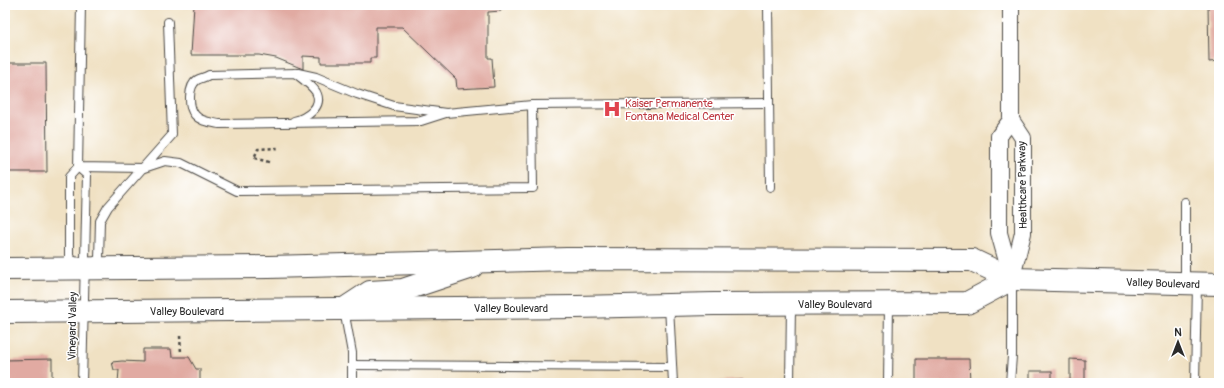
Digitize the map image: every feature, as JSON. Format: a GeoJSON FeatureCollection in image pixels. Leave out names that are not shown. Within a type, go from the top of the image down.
{"type":"FeatureCollection","features":[{"type":"Feature","properties":{"kind":"main road","name":"Valley Boulevard"},"geometry":{"type":"LineString","coordinates":[[5,269],[269,266],[567,259],[972,260],[1012,279],[1219,284]]}},
{"type":"Feature","properties":{"kind":"main road"},"geometry":{"type":"LineString","coordinates":[[344,309],[370,292],[403,290],[492,260]]}},
{"type":"Feature","properties":{"kind":"main road","name":"Valley Boulevard"},"geometry":{"type":"LineString","coordinates":[[5,312],[576,308],[669,305],[967,304],[1012,279]]}},
{"type":"Feature","properties":{"kind":"street"},"geometry":{"type":"LineString","coordinates":[[1011,5],[1011,120]]}},
{"type":"Feature","properties":{"kind":"street","name":"Healthcare Parkway"},"geometry":{"type":"LineString","coordinates":[[1011,120],[1023,138],[1023,233],[1012,279],[999,233],[999,136],[1011,120]]}},
{"type":"Feature","properties":{"kind":"lane"},"geometry":{"type":"LineString","coordinates":[[81,5],[78,166],[69,177],[69,258],[84,269],[99,259],[100,221],[108,207],[172,135],[168,22]]}},
{"type":"Feature","properties":{"kind":"lane"},"geometry":{"type":"LineString","coordinates":[[768,5],[770,187]]}},
{"type":"Feature","properties":{"kind":"lane"},"geometry":{"type":"LineString","coordinates":[[446,113],[394,106],[357,94],[316,77],[295,73],[209,75],[198,80],[192,85],[191,94],[191,107],[196,116],[204,121],[219,124],[421,121],[446,113],[532,105],[769,103]]}},
{"type":"Feature","properties":{"kind":"lane"},"geometry":{"type":"LineString","coordinates":[[286,123],[307,115],[314,109],[317,102],[315,91],[295,73]]}},
{"type":"Feature","properties":{"kind":"lane"},"geometry":{"type":"LineString","coordinates":[[78,166],[144,168],[165,161],[181,163],[237,191],[533,188],[532,105]]}},
{"type":"Feature","properties":{"kind":"lane","name":"Vineyard Valley"},"geometry":{"type":"LineString","coordinates":[[78,166],[87,174],[82,383]]}},
{"type":"Feature","properties":{"kind":"lane"},"geometry":{"type":"LineString","coordinates":[[1185,202],[1191,284],[1195,383]]}},
{"type":"Feature","properties":{"kind":"lane"},"geometry":{"type":"LineString","coordinates":[[1010,383],[1012,356],[1012,279]]}},
{"type":"Feature","properties":{"kind":"lane"},"geometry":{"type":"LineString","coordinates":[[790,383],[791,304]]}},
{"type":"Feature","properties":{"kind":"lane"},"geometry":{"type":"LineString","coordinates":[[888,383],[889,304]]}},
{"type":"Feature","properties":{"kind":"lane"},"geometry":{"type":"LineString","coordinates":[[669,305],[673,383]]}},
{"type":"Feature","properties":{"kind":"lane"},"geometry":{"type":"LineString","coordinates":[[344,309],[352,353],[352,383]]}},
{"type":"Feature","properties":{"kind":"lane"},"geometry":{"type":"LineString","coordinates":[[352,365],[672,367]]}},
{"type":"Feature","properties":{"kind":"path"},"geometry":{"type":"LineString","coordinates":[[269,162],[254,158],[258,149],[278,148]]}},
{"type":"Feature","properties":{"kind":"path"},"geometry":{"type":"LineString","coordinates":[[180,336],[181,353]]}},
{"type":"Feature","properties":{"kind":"building"},"geometry":{"type":"Polygon","coordinates":[[[194,5],[501,5],[501,11],[488,12],[488,58],[492,58],[494,87],[457,89],[456,79],[402,27],[376,27],[376,58],[370,58],[370,63],[321,63],[321,57],[303,56],[303,69],[276,58],[259,55],[191,55],[194,5]]]}},
{"type":"Feature","properties":{"kind":"building"},"geometry":{"type":"Polygon","coordinates":[[[1208,5],[1219,5],[1219,61],[1209,62],[1208,5]]]}},
{"type":"Feature","properties":{"kind":"building"},"geometry":{"type":"Polygon","coordinates":[[[5,63],[46,63],[47,172],[5,172],[5,63]]]}},
{"type":"Feature","properties":{"kind":"building"},"geometry":{"type":"Polygon","coordinates":[[[143,349],[171,349],[172,357],[189,357],[196,369],[200,369],[200,383],[118,383],[119,370],[114,370],[112,362],[143,362],[143,349]]]}},
{"type":"Feature","properties":{"kind":"building"},"geometry":{"type":"Polygon","coordinates":[[[52,359],[52,383],[5,383],[5,360],[52,359]]]}},
{"type":"Feature","properties":{"kind":"building"},"geometry":{"type":"Polygon","coordinates":[[[916,359],[969,359],[970,383],[916,383],[916,359]]]}},
{"type":"Feature","properties":{"kind":"building"},"geometry":{"type":"Polygon","coordinates":[[[1070,359],[1085,360],[1085,383],[1062,383],[1062,381],[1070,381],[1070,359]]]}},
{"type":"Feature","properties":{"kind":"building"},"geometry":{"type":"Polygon","coordinates":[[[1030,371],[1052,371],[1052,383],[1030,383],[1030,371]]]}},
{"type":"Feature","properties":{"kind":"building"},"geometry":{"type":"Polygon","coordinates":[[[743,380],[744,383],[720,383],[720,381],[743,380]]]}},
{"type":"Feature","properties":{"kind":"place","name":"Kaiser Permanente Fontana Medical Center"},"geometry":{"type":"Point","coordinates":[612,109]}}]}
